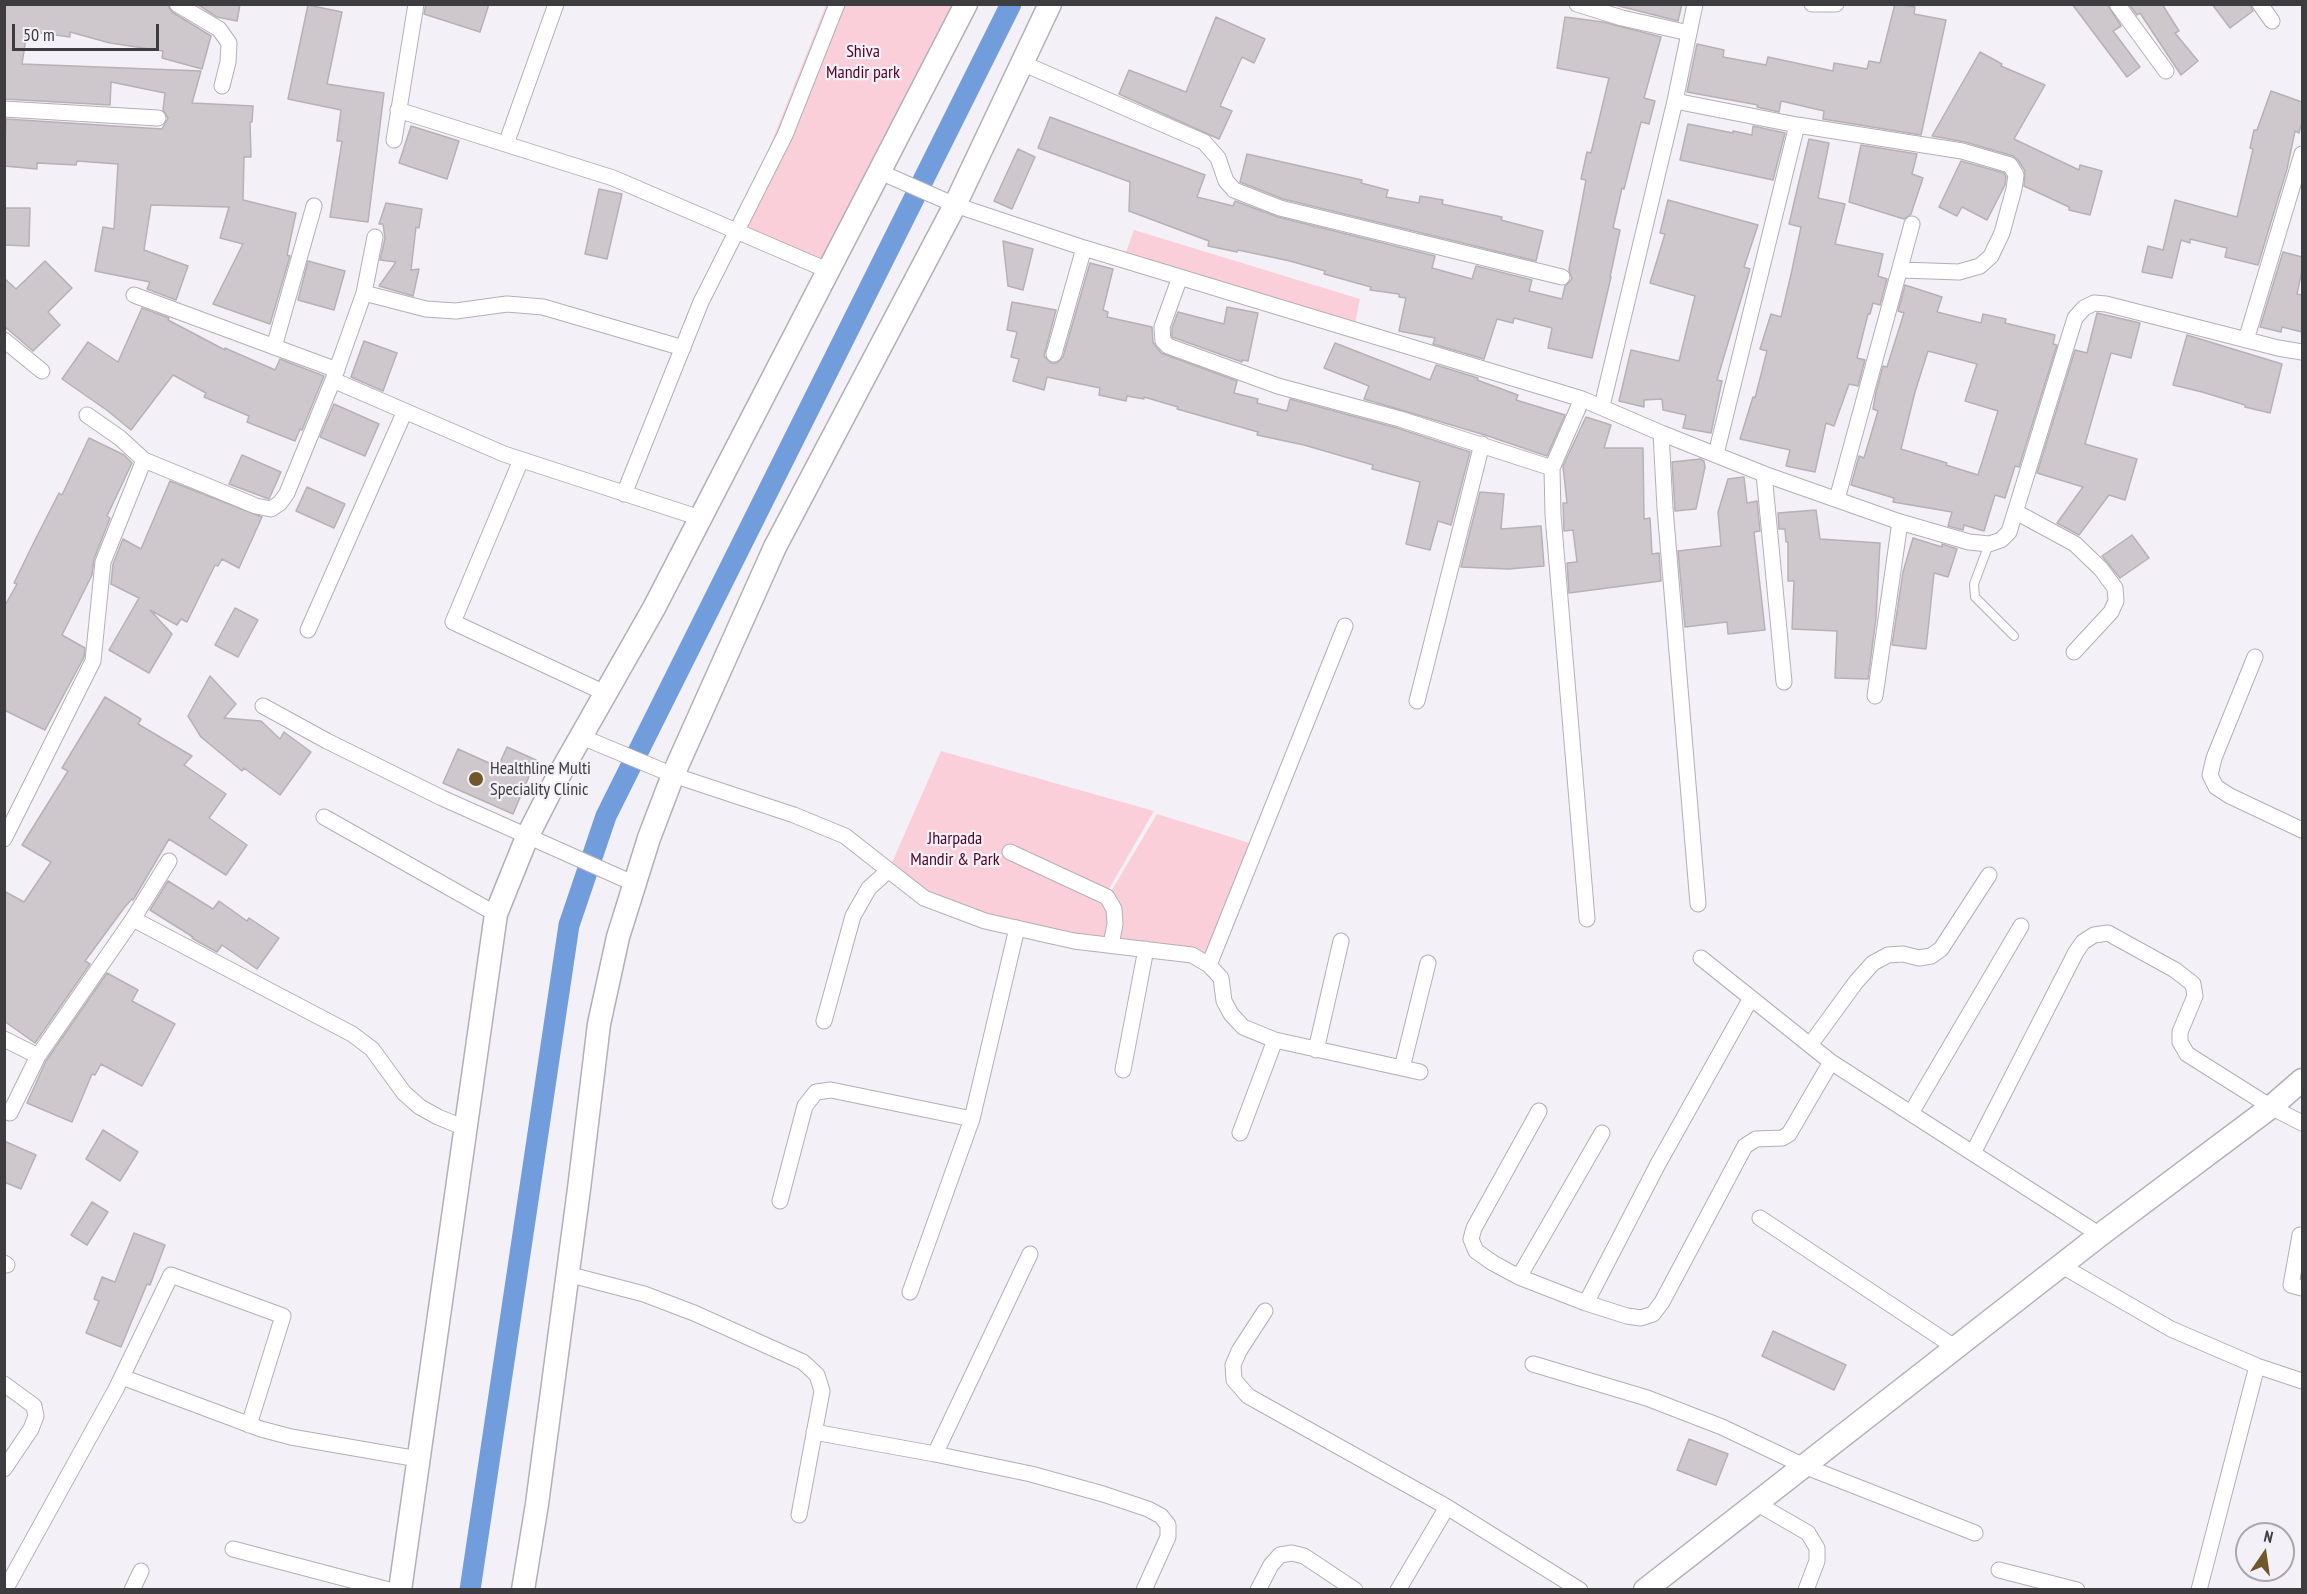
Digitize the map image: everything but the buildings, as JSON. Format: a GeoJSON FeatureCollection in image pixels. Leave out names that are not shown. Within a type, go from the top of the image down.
{"type":"FeatureCollection","features":[{"type":"Feature","properties":{"kind":"street"},"geometry":{"type":"LineString","coordinates":[[177,4],[219,29],[229,43],[228,62],[222,86]]}},
{"type":"Feature","properties":{"kind":"street"},"geometry":{"type":"LineString","coordinates":[[394,140],[416,4]]}},
{"type":"Feature","properties":{"kind":"street"},"geometry":{"type":"LineString","coordinates":[[506,144],[556,4]]}},
{"type":"Feature","properties":{"kind":"street"},"geometry":{"type":"LineString","coordinates":[[624,494],[701,302],[785,135],[837,4]]}},
{"type":"Feature","properties":{"kind":"street"},"geometry":{"type":"LineString","coordinates":[[400,1590],[496,914],[527,837],[607,694],[700,518],[966,4]]}},
{"type":"Feature","properties":{"kind":"street"},"geometry":{"type":"LineString","coordinates":[[523,1590],[537,1504],[599,1024],[618,937],[649,838],[674,775],[775,547],[954,204],[1050,4]]}},
{"type":"Feature","properties":{"kind":"street"},"geometry":{"type":"LineString","coordinates":[[1577,4],[1622,18],[1689,33]]}},
{"type":"Feature","properties":{"kind":"street"},"geometry":{"type":"LineString","coordinates":[[1602,406],[1675,101],[1695,4]]}},
{"type":"Feature","properties":{"kind":"street"},"geometry":{"type":"LineString","coordinates":[[1812,4],[1836,4]]}},
{"type":"Feature","properties":{"kind":"street"},"geometry":{"type":"LineString","coordinates":[[2118,4],[2166,71]]}},
{"type":"Feature","properties":{"kind":"street"},"geometry":{"type":"LineString","coordinates":[[2260,4],[2272,21]]}},
{"type":"Feature","properties":{"kind":"street"},"geometry":{"type":"LineString","coordinates":[[1022,63],[1204,142],[1218,158],[1226,181],[1234,190],[1280,207],[1562,277]]}},
{"type":"Feature","properties":{"kind":"street"},"geometry":{"type":"LineString","coordinates":[[1675,101],[1962,151],[2010,165],[2016,175],[2014,189],[2002,232],[1991,256],[1980,266],[1959,272],[1901,270]]}},
{"type":"Feature","properties":{"kind":"street"},"geometry":{"type":"LineString","coordinates":[[4,109],[158,118]]}},
{"type":"Feature","properties":{"kind":"street"},"geometry":{"type":"LineString","coordinates":[[398,110],[613,178],[827,270]]}},
{"type":"Feature","properties":{"kind":"street"},"geometry":{"type":"LineString","coordinates":[[1716,454],[1797,124]]}},
{"type":"Feature","properties":{"kind":"street"},"geometry":{"type":"LineString","coordinates":[[2246,340],[2302,154]]}},
{"type":"Feature","properties":{"kind":"street"},"geometry":{"type":"LineString","coordinates":[[880,172],[954,204],[1084,248],[1180,278],[1262,300],[1582,399],[1764,474],[1900,522],[1969,542],[1989,544],[2001,540],[2009,532],[2075,318],[2084,308],[2094,303],[2106,304],[2302,352]]}},
{"type":"Feature","properties":{"kind":"street"},"geometry":{"type":"LineString","coordinates":[[274,347],[314,206]]}},
{"type":"Feature","properties":{"kind":"street"},"geometry":{"type":"LineString","coordinates":[[1837,499],[1912,224]]}},
{"type":"Feature","properties":{"kind":"street"},"geometry":{"type":"LineString","coordinates":[[87,415],[120,438],[144,460],[256,506],[271,509],[280,503],[287,493],[335,375],[364,292],[375,237]]}},
{"type":"Feature","properties":{"kind":"street"},"geometry":{"type":"LineString","coordinates":[[1054,354],[1084,248]]}},
{"type":"Feature","properties":{"kind":"street"},"geometry":{"type":"LineString","coordinates":[[1180,278],[1162,327],[1163,341],[1168,346],[1278,386],[1400,419],[1552,468]]}},
{"type":"Feature","properties":{"kind":"street"},"geometry":{"type":"LineString","coordinates":[[364,292],[426,309],[456,311],[507,304],[543,307],[683,348]]}},
{"type":"Feature","properties":{"kind":"street"},"geometry":{"type":"LineString","coordinates":[[134,295],[274,347],[405,411],[520,460],[700,518]]}},
{"type":"Feature","properties":{"kind":"street"},"geometry":{"type":"LineString","coordinates":[[4,340],[42,371]]}},
{"type":"Feature","properties":{"kind":"street"},"geometry":{"type":"LineString","coordinates":[[1582,399],[1552,468],[1555,546],[1587,920]]}},
{"type":"Feature","properties":{"kind":"street"},"geometry":{"type":"LineString","coordinates":[[308,630],[405,411]]}},
{"type":"Feature","properties":{"kind":"street"},"geometry":{"type":"LineString","coordinates":[[1660,433],[1698,904]]}},
{"type":"Feature","properties":{"kind":"street"},"geometry":{"type":"LineString","coordinates":[[1417,701],[1482,444]]}},
{"type":"Feature","properties":{"kind":"street"},"geometry":{"type":"LineString","coordinates":[[4,839],[93,661],[104,562],[144,460]]}},
{"type":"Feature","properties":{"kind":"street"},"geometry":{"type":"LineString","coordinates":[[520,460],[453,622],[607,694]]}},
{"type":"Feature","properties":{"kind":"street"},"geometry":{"type":"LineString","coordinates":[[1764,474],[1784,682]]}},
{"type":"Feature","properties":{"kind":"street"},"geometry":{"type":"LineString","coordinates":[[2016,512],[2075,544],[2101,569],[2115,588],[2116,602],[2111,612],[2074,652]]}},
{"type":"Feature","properties":{"kind":"street"},"geometry":{"type":"LineString","coordinates":[[1875,696],[1900,522]]}},
{"type":"Feature","properties":{"kind":"street"},"geometry":{"type":"LineString","coordinates":[[1209,965],[1345,626]]}},
{"type":"Feature","properties":{"kind":"street"},"geometry":{"type":"LineString","coordinates":[[2255,657],[2214,758],[2210,775],[2216,787],[2230,796],[2302,830]]}},
{"type":"Feature","properties":{"kind":"street"},"geometry":{"type":"LineString","coordinates":[[263,706],[337,746],[527,837],[635,884]]}},
{"type":"Feature","properties":{"kind":"street"},"geometry":{"type":"LineString","coordinates":[[582,736],[674,775],[794,815],[845,836],[924,898],[985,921],[1074,941],[1192,955],[1209,965],[1221,978],[1224,1001],[1243,1028],[1275,1040],[1420,1072]]}},
{"type":"Feature","properties":{"kind":"street"},"geometry":{"type":"LineString","coordinates":[[324,817],[496,914]]}},
{"type":"Feature","properties":{"kind":"street"},"geometry":{"type":"LineString","coordinates":[[1010,852],[1107,897],[1114,909],[1115,924],[1111,945]]}},
{"type":"Feature","properties":{"kind":"street"},"geometry":{"type":"LineString","coordinates":[[10,1113],[38,1056],[133,920],[169,861]]}},
{"type":"Feature","properties":{"kind":"street"},"geometry":{"type":"LineString","coordinates":[[824,1021],[853,916],[869,888],[888,871]]}},
{"type":"Feature","properties":{"kind":"street"},"geometry":{"type":"LineString","coordinates":[[1810,1045],[1856,982],[1873,963],[1888,955],[1903,954],[1919,958],[1931,956],[1941,949],[1989,875]]}},
{"type":"Feature","properties":{"kind":"street"},"geometry":{"type":"LineString","coordinates":[[133,920],[352,1034],[372,1049],[404,1093],[420,1107],[465,1128]]}},
{"type":"Feature","properties":{"kind":"street"},"geometry":{"type":"LineString","coordinates":[[1911,1113],[2021,926]]}},
{"type":"Feature","properties":{"kind":"street"},"geometry":{"type":"LineString","coordinates":[[910,1292],[972,1119],[1017,928]]}},
{"type":"Feature","properties":{"kind":"street"},"geometry":{"type":"LineString","coordinates":[[1973,1153],[2076,952],[2083,942],[2094,934],[2108,933],[2175,970],[2193,984],[2195,996],[2180,1032],[2180,1042],[2187,1054],[2271,1107],[2302,1123]]}},
{"type":"Feature","properties":{"kind":"street"},"geometry":{"type":"LineString","coordinates":[[1316,1050],[1341,941]]}},
{"type":"Feature","properties":{"kind":"street"},"geometry":{"type":"LineString","coordinates":[[1123,1070],[1146,950]]}},
{"type":"Feature","properties":{"kind":"street"},"geometry":{"type":"LineString","coordinates":[[1701,958],[1831,1062],[2100,1234]]}},
{"type":"Feature","properties":{"kind":"street"},"geometry":{"type":"LineString","coordinates":[[1402,1068],[1428,963]]}},
{"type":"Feature","properties":{"kind":"street"},"geometry":{"type":"LineString","coordinates":[[1586,1303],[1658,1164],[1751,998]]}},
{"type":"Feature","properties":{"kind":"street"},"geometry":{"type":"LineString","coordinates":[[4,1039],[38,1056]]}},
{"type":"Feature","properties":{"kind":"street"},"geometry":{"type":"LineString","coordinates":[[1240,1133],[1275,1040]]}},
{"type":"Feature","properties":{"kind":"street"},"geometry":{"type":"LineString","coordinates":[[1539,1111],[1474,1228],[1471,1239],[1476,1251],[1519,1277],[1586,1303],[1626,1316],[1641,1318],[1653,1314],[1662,1302],[1745,1146],[1756,1140],[1782,1138],[1789,1134],[1831,1062]]}},
{"type":"Feature","properties":{"kind":"street"},"geometry":{"type":"LineString","coordinates":[[1645,1590],[2100,1234],[2271,1107],[2302,1080]]}},
{"type":"Feature","properties":{"kind":"street"},"geometry":{"type":"LineString","coordinates":[[780,1201],[805,1106],[816,1092],[831,1090],[972,1119]]}},
{"type":"Feature","properties":{"kind":"street"},"geometry":{"type":"LineString","coordinates":[[1519,1277],[1602,1133]]}},
{"type":"Feature","properties":{"kind":"street"},"geometry":{"type":"LineString","coordinates":[[1760,1218],[1956,1348]]}},
{"type":"Feature","properties":{"kind":"street"},"geometry":{"type":"LineString","coordinates":[[2302,1235],[2300,1235],[2291,1285],[2302,1288]]}},
{"type":"Feature","properties":{"kind":"street"},"geometry":{"type":"LineString","coordinates":[[935,1454],[1030,1254]]}},
{"type":"Feature","properties":{"kind":"street"},"geometry":{"type":"LineString","coordinates":[[2062,1266],[2171,1329],[2257,1366],[2302,1381]]}},
{"type":"Feature","properties":{"kind":"street"},"geometry":{"type":"LineString","coordinates":[[567,1274],[644,1294],[694,1313],[803,1362],[817,1375],[822,1391],[799,1515]]}},
{"type":"Feature","properties":{"kind":"street"},"geometry":{"type":"LineString","coordinates":[[5,1590],[122,1377],[171,1275],[283,1316],[249,1425]]}},
{"type":"Feature","properties":{"kind":"street"},"geometry":{"type":"LineString","coordinates":[[1265,1311],[1233,1365],[1234,1380],[1248,1395],[1447,1507],[1580,1590]]}},
{"type":"Feature","properties":{"kind":"street"},"geometry":{"type":"LineString","coordinates":[[1533,1364],[1647,1398],[1722,1427],[1804,1466],[1975,1533]]}},
{"type":"Feature","properties":{"kind":"street"},"geometry":{"type":"LineString","coordinates":[[2199,1590],[2257,1366]]}},
{"type":"Feature","properties":{"kind":"street"},"geometry":{"type":"LineString","coordinates":[[122,1377],[249,1425],[291,1437],[418,1459]]}},
{"type":"Feature","properties":{"kind":"street"},"geometry":{"type":"LineString","coordinates":[[4,1384],[34,1406],[36,1416],[31,1429],[4,1469]]}},
{"type":"Feature","properties":{"kind":"street"},"geometry":{"type":"LineString","coordinates":[[814,1432],[1032,1474],[1148,1509],[1161,1516],[1168,1525],[1168,1537],[1144,1590]]}},
{"type":"Feature","properties":{"kind":"street"},"geometry":{"type":"LineString","coordinates":[[1756,1503],[1808,1533],[1817,1548],[1817,1560],[1806,1590]]}},
{"type":"Feature","properties":{"kind":"street"},"geometry":{"type":"LineString","coordinates":[[1398,1590],[1447,1507]]}},
{"type":"Feature","properties":{"kind":"street"},"geometry":{"type":"LineString","coordinates":[[233,1549],[389,1590]]}},
{"type":"Feature","properties":{"kind":"street"},"geometry":{"type":"LineString","coordinates":[[1258,1590],[1271,1565],[1280,1555],[1292,1553],[1304,1556],[1354,1590]]}},
{"type":"Feature","properties":{"kind":"street"},"geometry":{"type":"LineString","coordinates":[[1999,1570],[2077,1590]]}},
{"type":"Feature","properties":{"kind":"street"},"geometry":{"type":"LineString","coordinates":[[132,1590],[141,1571]]}},
{"type":"Feature","properties":{"kind":"lane"},"geometry":{"type":"LineString","coordinates":[[1989,544],[1974,584],[1975,597],[2014,636]]}},
{"type":"Feature","properties":{"kind":"green space","name":"Shiva Mandir park"},"geometry":{"type":"Polygon","coordinates":[[[826,5],[955,5],[822,264],[737,229],[826,5]]]}},
{"type":"Feature","properties":{"kind":"green space"},"geometry":{"type":"Polygon","coordinates":[[[1134,230],[1360,299],[1355,324],[1126,252],[1134,230]]]}},
{"type":"Feature","properties":{"kind":"green space","name":"Jharpada Mandir & Park"},"geometry":{"type":"Polygon","coordinates":[[[941,751],[1154,811],[1106,894],[1104,900],[1112,910],[1108,941],[1017,925],[925,895],[890,867],[941,751]]]}},
{"type":"Feature","properties":{"kind":"green space"},"geometry":{"type":"Polygon","coordinates":[[[1157,814],[1256,845],[1209,963],[1112,943],[1109,895],[1157,814]]]}},
{"type":"Feature","properties":{"kind":"waterway"},"geometry":{"type":"LineString","coordinates":[[470,1590],[569,925],[606,816],[1011,4]]}},
{"type":"Feature","properties":{"kind":"place","name":"Healthline Multi Speciality Clinic"},"geometry":{"type":"Point","coordinates":[476,779]}}]}
